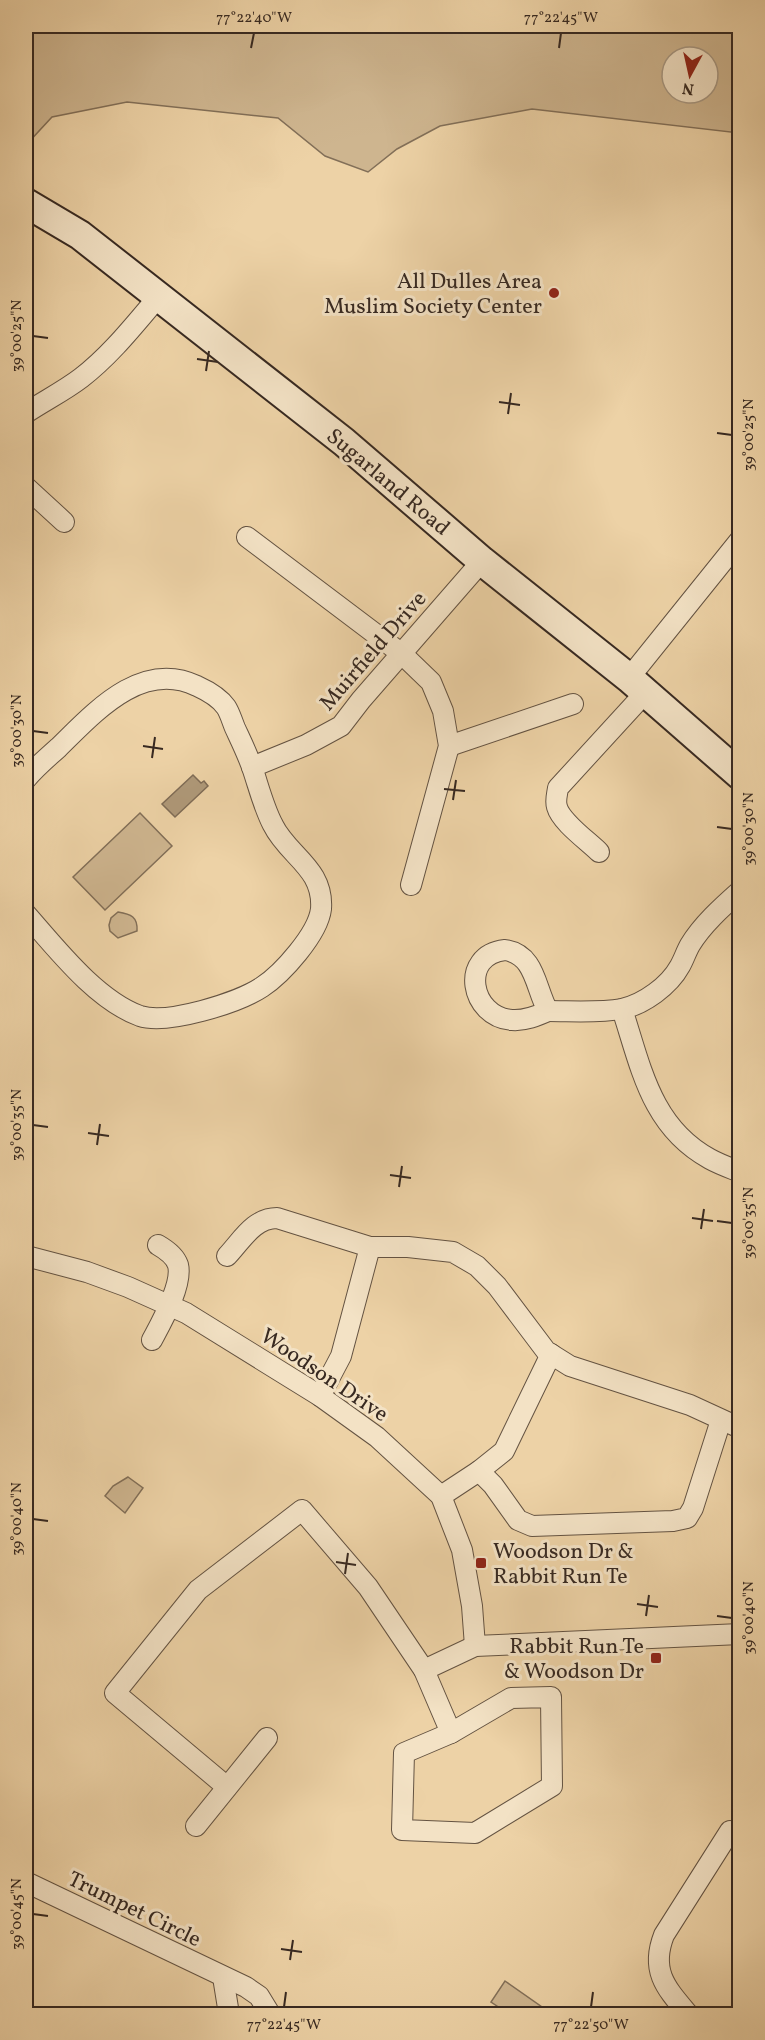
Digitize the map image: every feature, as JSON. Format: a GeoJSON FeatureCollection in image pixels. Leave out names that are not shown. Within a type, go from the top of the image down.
{"type":"FeatureCollection","features":[{"type":"Feature","properties":{"kind":"street","name":"Sugarland Road"},"geometry":{"type":"LineString","coordinates":[[26,203],[80,235],[344,442],[482,561],[637,685],[740,775]]}},
{"type":"Feature","properties":{"kind":"street"},"geometry":{"type":"LineString","coordinates":[[26,413],[83,376],[109,353],[159,296]]}},
{"type":"Feature","properties":{"kind":"street"},"geometry":{"type":"LineString","coordinates":[[26,487],[64,522]]}},
{"type":"Feature","properties":{"kind":"street"},"geometry":{"type":"LineString","coordinates":[[247,537],[402,654],[431,682],[443,711],[450,746],[411,885]]}},
{"type":"Feature","properties":{"kind":"street"},"geometry":{"type":"LineString","coordinates":[[599,852],[562,817],[557,807],[558,788],[637,685],[740,540]]}},
{"type":"Feature","properties":{"kind":"street","name":"Muirfield Drive"},"geometry":{"type":"LineString","coordinates":[[252,767],[306,745],[341,726],[482,561]]}},
{"type":"Feature","properties":{"kind":"street"},"geometry":{"type":"LineString","coordinates":[[26,779],[83,722],[121,692],[155,680],[178,680],[192,683],[211,692],[226,706],[252,767],[273,827],[307,866],[317,882],[321,897],[321,912],[312,932],[274,978],[259,989],[228,1002],[172,1018],[142,1017],[119,1005],[96,988],[26,914]]}},
{"type":"Feature","properties":{"kind":"street"},"geometry":{"type":"LineString","coordinates":[[450,746],[573,704]]}},
{"type":"Feature","properties":{"kind":"street"},"geometry":{"type":"LineString","coordinates":[[548,1011],[622,1008],[645,999],[664,985],[679,968],[690,945],[707,922],[740,891]]}},
{"type":"Feature","properties":{"kind":"street"},"geometry":{"type":"LineString","coordinates":[[622,1008],[649,1091],[663,1117],[690,1145],[710,1159],[740,1172]]}},
{"type":"Feature","properties":{"kind":"street"},"geometry":{"type":"LineString","coordinates":[[227,1256],[255,1225],[266,1218],[278,1218],[370,1247],[408,1247],[453,1252],[477,1266],[497,1286],[546,1351],[570,1366],[690,1405],[740,1428]]}},
{"type":"Feature","properties":{"kind":"street"},"geometry":{"type":"LineString","coordinates":[[152,1340],[171,1306],[178,1274],[178,1265],[173,1257],[158,1245]]}},
{"type":"Feature","properties":{"kind":"street"},"geometry":{"type":"LineString","coordinates":[[320,1396],[341,1356],[370,1247]]}},
{"type":"Feature","properties":{"kind":"street","name":"Woodson Drive"},"geometry":{"type":"LineString","coordinates":[[26,1256],[87,1272],[171,1306],[236,1343],[320,1396],[376,1437],[441,1496],[462,1550],[472,1606],[476,1646]]}},
{"type":"Feature","properties":{"kind":"street"},"geometry":{"type":"LineString","coordinates":[[441,1496],[504,1451],[551,1354]]}},
{"type":"Feature","properties":{"kind":"street"},"geometry":{"type":"LineString","coordinates":[[479,1471],[493,1485],[518,1520],[532,1526],[673,1521],[687,1518],[693,1508],[721,1420]]}},
{"type":"Feature","properties":{"kind":"street"},"geometry":{"type":"LineString","coordinates":[[227,1786],[115,1693],[198,1590],[302,1510],[368,1587],[424,1670],[451,1733]]}},
{"type":"Feature","properties":{"kind":"street"},"geometry":{"type":"LineString","coordinates":[[424,1670],[476,1646],[740,1634]]}},
{"type":"Feature","properties":{"kind":"street"},"geometry":{"type":"LineString","coordinates":[[551,1697],[552,1786],[475,1833],[402,1830],[404,1754],[451,1733],[512,1698],[551,1697]]}},
{"type":"Feature","properties":{"kind":"street"},"geometry":{"type":"LineString","coordinates":[[196,1826],[267,1738]]}},
{"type":"Feature","properties":{"kind":"street"},"geometry":{"type":"LineString","coordinates":[[688,2014],[663,1981],[658,1966],[658,1951],[664,1935],[730,1831]]}},
{"type":"Feature","properties":{"kind":"street","name":"Trumpet Circle"},"geometry":{"type":"LineString","coordinates":[[26,1882],[246,1987],[260,1996],[270,2014]]}},
{"type":"Feature","properties":{"kind":"street"},"geometry":{"type":"LineString","coordinates":[[223,1977],[227,2014]]}},
{"type":"Feature","properties":{"kind":"shaded area"},"geometry":{"type":"Polygon","coordinates":[[[26,26],[739,26],[739,133],[532,109],[440,126],[397,149],[368,172],[325,156],[278,118],[127,102],[52,117],[26,145],[26,26]]]}},
{"type":"Feature","properties":{"kind":"shaded area"},"geometry":{"type":"Polygon","coordinates":[[[193,775],[208,786],[175,817],[162,804],[193,775]]]}},
{"type":"Feature","properties":{"kind":"shaded area"},"geometry":{"type":"Polygon","coordinates":[[[140,813],[172,846],[105,910],[73,877],[140,813]]]}},
{"type":"Feature","properties":{"kind":"shaded area"},"geometry":{"type":"Polygon","coordinates":[[[118,912],[135,919],[137,931],[118,938],[110,931],[111,918],[118,912]]]}},
{"type":"Feature","properties":{"kind":"shaded area"},"geometry":{"type":"Polygon","coordinates":[[[128,1477],[143,1488],[125,1513],[105,1496],[113,1486],[128,1477]]]}},
{"type":"Feature","properties":{"kind":"shaded area"},"geometry":{"type":"Polygon","coordinates":[[[505,1981],[542,2007],[544,2014],[509,2014],[491,2002],[505,1981]]]}},
{"type":"Feature","properties":{"kind":"place","name":"All Dulles Area Muslim Society Center"},"geometry":{"type":"Point","coordinates":[554,293]}},
{"type":"Feature","properties":{"kind":"place","name":"Woodson Dr & Rabbit Run Te"},"geometry":{"type":"Point","coordinates":[481,1563]}},
{"type":"Feature","properties":{"kind":"place","name":"Rabbit Run Te & Woodson Dr"},"geometry":{"type":"Point","coordinates":[656,1658]}}]}
